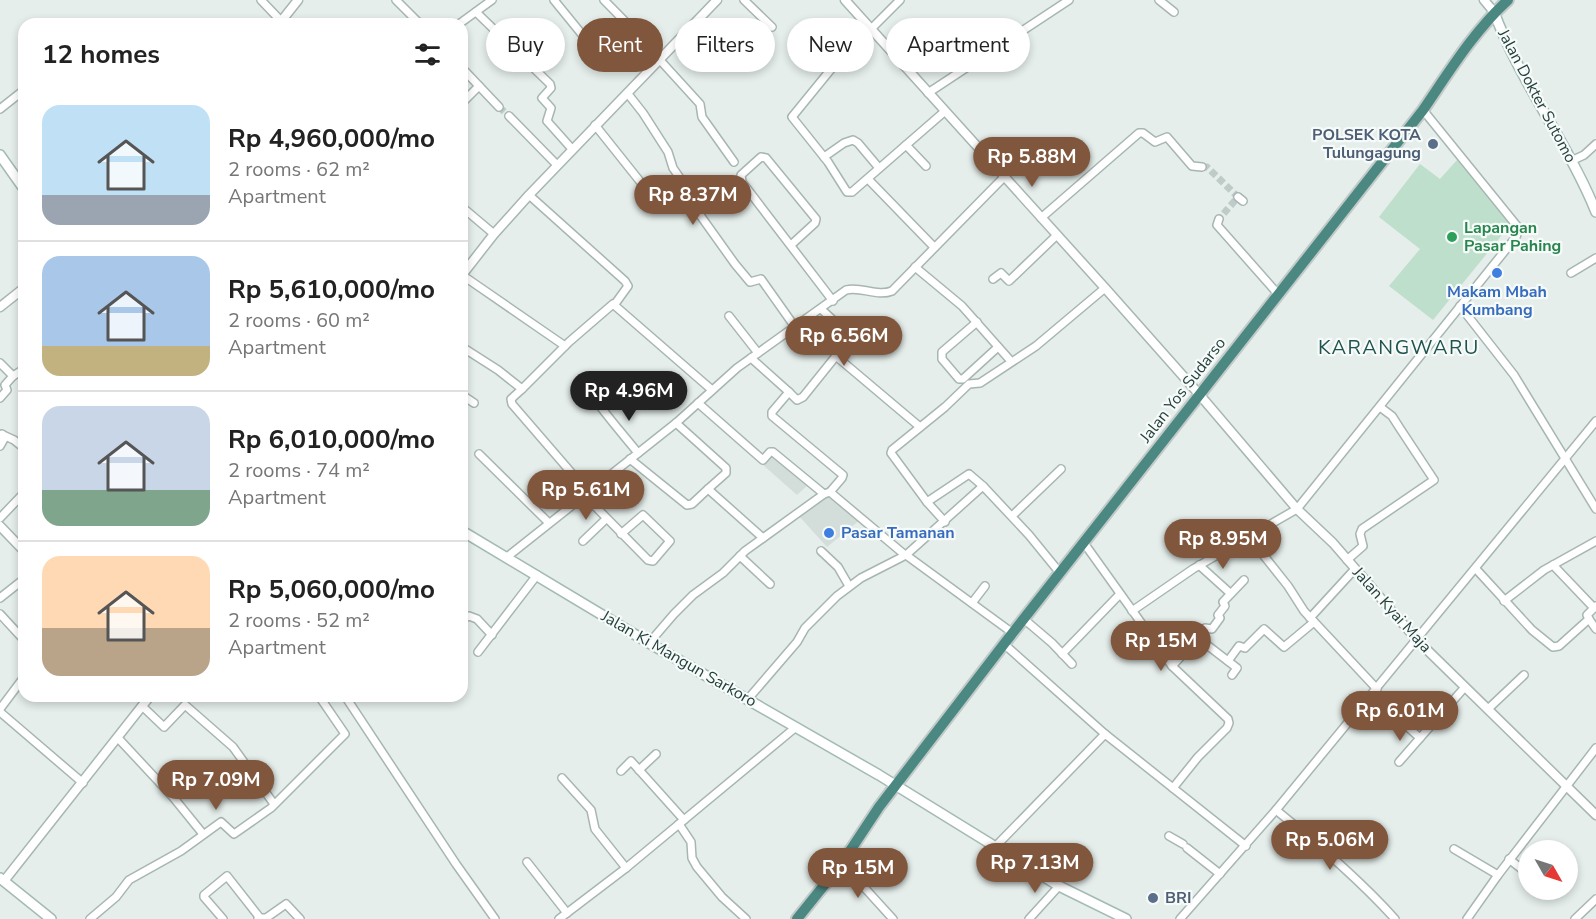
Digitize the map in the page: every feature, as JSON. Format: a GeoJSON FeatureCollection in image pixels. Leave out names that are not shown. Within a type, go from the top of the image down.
{"type":"FeatureCollection","features":[{"type":"Feature","properties":{"kind":"highway","name":"Jalan Yos Sudarso"},"geometry":{"type":"LineString","coordinates":[[798,919],[842,863],[879,807],[1004,644],[1423,110],[1473,38],[1494,12],[1508,0]]}},
{"type":"Feature","properties":{"kind":"main road","name":"Jalan Dokter Sutomo"},"geometry":{"type":"LineString","coordinates":[[1494,12],[1503,36],[1595,207]]}},
{"type":"Feature","properties":{"kind":"main road"},"geometry":{"type":"LineString","coordinates":[[0,155],[18,180]]}},
{"type":"Feature","properties":{"kind":"main road","name":"Jalan Ki Mangun Sarkoro"},"geometry":{"type":"LineString","coordinates":[[468,534],[649,643],[896,786],[1059,886],[1126,919]]}},
{"type":"Feature","properties":{"kind":"main road"},"geometry":{"type":"LineString","coordinates":[[1,881],[51,919]]}},
{"type":"Feature","properties":{"kind":"street"},"geometry":{"type":"LineString","coordinates":[[261,0],[276,18]]}},
{"type":"Feature","properties":{"kind":"street"},"geometry":{"type":"LineString","coordinates":[[284,18],[298,0]]}},
{"type":"Feature","properties":{"kind":"street"},"geometry":{"type":"LineString","coordinates":[[396,0],[414,18]]}},
{"type":"Feature","properties":{"kind":"street"},"geometry":{"type":"LineString","coordinates":[[468,18],[492,0]]}},
{"type":"Feature","properties":{"kind":"street"},"geometry":{"type":"LineString","coordinates":[[554,0],[577,27]]}},
{"type":"Feature","properties":{"kind":"street"},"geometry":{"type":"LineString","coordinates":[[604,0],[621,18]]}},
{"type":"Feature","properties":{"kind":"street"},"geometry":{"type":"LineString","coordinates":[[663,56],[717,0]]}},
{"type":"Feature","properties":{"kind":"street"},"geometry":{"type":"LineString","coordinates":[[744,0],[763,18]]}},
{"type":"Feature","properties":{"kind":"street","name":"Jalan Kyai Maja"},"geometry":{"type":"LineString","coordinates":[[845,0],[861,18]]}},
{"type":"Feature","properties":{"kind":"street"},"geometry":{"type":"LineString","coordinates":[[874,23],[900,0]]}},
{"type":"Feature","properties":{"kind":"street"},"geometry":{"type":"LineString","coordinates":[[928,93],[1069,0]]}},
{"type":"Feature","properties":{"kind":"street"},"geometry":{"type":"LineString","coordinates":[[1159,0],[1174,12]]}},
{"type":"Feature","properties":{"kind":"street"},"geometry":{"type":"LineString","coordinates":[[1484,0],[1494,12]]}},
{"type":"Feature","properties":{"kind":"street"},"geometry":{"type":"LineString","coordinates":[[476,12],[550,84],[551,88],[543,98],[551,108],[547,121],[572,149]]}},
{"type":"Feature","properties":{"kind":"street","name":"Jalan Kyai Maja"},"geometry":{"type":"LineString","coordinates":[[874,33],[1105,288],[1297,509],[1333,543],[1354,570],[1417,640],[1596,815]]}},
{"type":"Feature","properties":{"kind":"street"},"geometry":{"type":"LineString","coordinates":[[663,62],[700,104],[702,117],[734,162]]}},
{"type":"Feature","properties":{"kind":"street"},"geometry":{"type":"LineString","coordinates":[[468,267],[529,195],[648,72]]}},
{"type":"Feature","properties":{"kind":"street"},"geometry":{"type":"LineString","coordinates":[[829,72],[792,114],[793,120],[824,157],[848,193],[852,192],[944,112]]}},
{"type":"Feature","properties":{"kind":"street"},"geometry":{"type":"LineString","coordinates":[[468,74],[499,107]]}},
{"type":"Feature","properties":{"kind":"street"},"geometry":{"type":"LineString","coordinates":[[468,97],[479,86]]}},
{"type":"Feature","properties":{"kind":"street"},"geometry":{"type":"LineString","coordinates":[[628,94],[668,152],[673,168],[691,194],[700,215],[732,260],[750,282],[761,279],[795,327]]}},
{"type":"Feature","properties":{"kind":"street"},"geometry":{"type":"LineString","coordinates":[[0,109],[18,95]]}},
{"type":"Feature","properties":{"kind":"street"},"geometry":{"type":"LineString","coordinates":[[1132,610],[1199,565],[1297,509],[1518,232],[1517,226],[1423,110]]}},
{"type":"Feature","properties":{"kind":"street"},"geometry":{"type":"LineString","coordinates":[[509,117],[557,165]]}},
{"type":"Feature","properties":{"kind":"street"},"geometry":{"type":"LineString","coordinates":[[595,125],[663,210]]}},
{"type":"Feature","properties":{"kind":"street"},"geometry":{"type":"LineString","coordinates":[[1041,218],[1139,133],[1155,142],[1167,137],[1192,166],[1202,166]]}},
{"type":"Feature","properties":{"kind":"street"},"geometry":{"type":"LineString","coordinates":[[824,157],[844,143],[853,140],[879,168]]}},
{"type":"Feature","properties":{"kind":"street"},"geometry":{"type":"LineString","coordinates":[[1571,161],[1584,155],[1596,144]]}},
{"type":"Feature","properties":{"kind":"street"},"geometry":{"type":"LineString","coordinates":[[906,145],[926,166]]}},
{"type":"Feature","properties":{"kind":"street"},"geometry":{"type":"LineString","coordinates":[[791,245],[815,223],[816,219],[766,158],[761,157],[744,171],[741,178],[791,245],[833,301]]}},
{"type":"Feature","properties":{"kind":"street"},"geometry":{"type":"LineString","coordinates":[[507,557],[676,423],[754,356],[849,289],[890,293],[1004,177]]}},
{"type":"Feature","properties":{"kind":"street"},"geometry":{"type":"LineString","coordinates":[[868,178],[934,247]]}},
{"type":"Feature","properties":{"kind":"street"},"geometry":{"type":"LineString","coordinates":[[529,195],[626,281],[628,286],[615,304],[610,305],[565,346],[511,399],[512,404],[606,519],[621,534],[650,561],[653,561],[670,542],[645,516],[635,521],[621,534]]}},
{"type":"Feature","properties":{"kind":"street"},"geometry":{"type":"LineString","coordinates":[[468,214],[494,234]]}},
{"type":"Feature","properties":{"kind":"street"},"geometry":{"type":"LineString","coordinates":[[1219,219],[1217,225],[1278,294]]}},
{"type":"Feature","properties":{"kind":"street"},"geometry":{"type":"LineString","coordinates":[[993,279],[1000,273],[1009,281],[1057,235]]}},
{"type":"Feature","properties":{"kind":"street"},"geometry":{"type":"LineString","coordinates":[[1571,273],[1596,258]]}},
{"type":"Feature","properties":{"kind":"street"},"geometry":{"type":"LineString","coordinates":[[915,267],[962,306],[1009,359]]}},
{"type":"Feature","properties":{"kind":"street"},"geometry":{"type":"LineString","coordinates":[[468,279],[565,346]]}},
{"type":"Feature","properties":{"kind":"street"},"geometry":{"type":"LineString","coordinates":[[945,522],[927,502],[891,452],[969,384],[980,383],[1036,346],[1105,288]]}},
{"type":"Feature","properties":{"kind":"street"},"geometry":{"type":"LineString","coordinates":[[0,307],[18,293]]}},
{"type":"Feature","properties":{"kind":"street"},"geometry":{"type":"LineString","coordinates":[[615,304],[712,390]]}},
{"type":"Feature","properties":{"kind":"street"},"geometry":{"type":"LineString","coordinates":[[1460,306],[1515,375],[1596,509]]}},
{"type":"Feature","properties":{"kind":"street"},"geometry":{"type":"LineString","coordinates":[[729,315],[754,356],[797,400],[803,397],[837,357],[849,336],[821,309]]}},
{"type":"Feature","properties":{"kind":"street"},"geometry":{"type":"LineString","coordinates":[[977,322],[942,352],[942,359],[959,379],[963,380],[998,347]]}},
{"type":"Feature","properties":{"kind":"street"},"geometry":{"type":"LineString","coordinates":[[468,351],[522,389]]}},
{"type":"Feature","properties":{"kind":"street"},"geometry":{"type":"LineString","coordinates":[[837,357],[920,427]]}},
{"type":"Feature","properties":{"kind":"street"},"geometry":{"type":"LineString","coordinates":[[0,363],[13,376]]}},
{"type":"Feature","properties":{"kind":"street"},"geometry":{"type":"LineString","coordinates":[[0,398],[6,392],[5,385],[18,373]]}},
{"type":"Feature","properties":{"kind":"street"},"geometry":{"type":"LineString","coordinates":[[649,643],[682,605],[723,573],[740,555],[827,493],[842,478],[843,475],[771,414],[789,393]]}},
{"type":"Feature","properties":{"kind":"street"},"geometry":{"type":"LineString","coordinates":[[468,399],[474,403]]}},
{"type":"Feature","properties":{"kind":"street"},"geometry":{"type":"LineString","coordinates":[[698,403],[763,460],[770,452],[774,452],[931,575],[1014,634]]}},
{"type":"Feature","properties":{"kind":"street"},"geometry":{"type":"LineString","coordinates":[[600,406],[638,453]]}},
{"type":"Feature","properties":{"kind":"street"},"geometry":{"type":"LineString","coordinates":[[1347,560],[1363,546],[1360,534],[1362,529],[1434,480],[1392,416],[1380,407]]}},
{"type":"Feature","properties":{"kind":"street"},"geometry":{"type":"LineString","coordinates":[[1180,919],[1246,846],[1596,421]]}},
{"type":"Feature","properties":{"kind":"street"},"geometry":{"type":"LineString","coordinates":[[630,459],[687,505],[692,504],[727,470],[676,423]]}},
{"type":"Feature","properties":{"kind":"street"},"geometry":{"type":"LineString","coordinates":[[0,446],[3,441],[1,434]]}},
{"type":"Feature","properties":{"kind":"street"},"geometry":{"type":"LineString","coordinates":[[1,434],[18,443]]}},
{"type":"Feature","properties":{"kind":"street"},"geometry":{"type":"LineString","coordinates":[[478,454],[549,523]]}},
{"type":"Feature","properties":{"kind":"street"},"geometry":{"type":"LineString","coordinates":[[1012,516],[1061,469]]}},
{"type":"Feature","properties":{"kind":"street"},"geometry":{"type":"LineString","coordinates":[[927,502],[969,474],[1012,516],[1060,573]]}},
{"type":"Feature","properties":{"kind":"street"},"geometry":{"type":"LineString","coordinates":[[748,699],[797,642],[805,628],[849,586],[905,555],[983,486]]}},
{"type":"Feature","properties":{"kind":"street"},"geometry":{"type":"LineString","coordinates":[[708,489],[763,538]]}},
{"type":"Feature","properties":{"kind":"street"},"geometry":{"type":"LineString","coordinates":[[0,518],[18,499]]}},
{"type":"Feature","properties":{"kind":"street"},"geometry":{"type":"LineString","coordinates":[[583,541],[606,519]]}},
{"type":"Feature","properties":{"kind":"street"},"geometry":{"type":"LineString","coordinates":[[0,526],[18,546]]}},
{"type":"Feature","properties":{"kind":"street"},"geometry":{"type":"LineString","coordinates":[[1249,537],[1312,620],[1374,692],[1420,738]]}},
{"type":"Feature","properties":{"kind":"street"},"geometry":{"type":"LineString","coordinates":[[1504,601],[1553,565],[1596,541]]}},
{"type":"Feature","properties":{"kind":"street"},"geometry":{"type":"LineString","coordinates":[[1084,543],[1172,666],[1228,718],[1227,728],[1198,757],[1173,788]]}},
{"type":"Feature","properties":{"kind":"street"},"geometry":{"type":"LineString","coordinates":[[821,551],[838,567],[849,586]]}},
{"type":"Feature","properties":{"kind":"street"},"geometry":{"type":"LineString","coordinates":[[740,555],[770,584]]}},
{"type":"Feature","properties":{"kind":"street"},"geometry":{"type":"LineString","coordinates":[[1199,565],[1230,593]]}},
{"type":"Feature","properties":{"kind":"street"},"geometry":{"type":"LineString","coordinates":[[1476,569],[1534,632],[1553,647],[1559,646],[1588,619],[1587,615],[1595,607],[1553,565]]}},
{"type":"Feature","properties":{"kind":"street"},"geometry":{"type":"LineString","coordinates":[[1228,661],[1239,646],[1245,647],[1264,629],[1284,647],[1312,620],[1354,570]]}},
{"type":"Feature","properties":{"kind":"street"},"geometry":{"type":"LineString","coordinates":[[478,652],[537,575]]}},
{"type":"Feature","properties":{"kind":"street"},"geometry":{"type":"LineString","coordinates":[[1172,666],[1205,628],[1212,629],[1225,606],[1223,602],[1244,580]]}},
{"type":"Feature","properties":{"kind":"street"},"geometry":{"type":"LineString","coordinates":[[0,598],[18,584]]}},
{"type":"Feature","properties":{"kind":"street"},"geometry":{"type":"LineString","coordinates":[[972,603],[985,586]]}},
{"type":"Feature","properties":{"kind":"street"},"geometry":{"type":"LineString","coordinates":[[1062,654],[1120,594]]}},
{"type":"Feature","properties":{"kind":"street"},"geometry":{"type":"LineString","coordinates":[[0,614],[18,634]]}},
{"type":"Feature","properties":{"kind":"street"},"geometry":{"type":"LineString","coordinates":[[468,616],[477,620],[492,635]]}},
{"type":"Feature","properties":{"kind":"street"},"geometry":{"type":"LineString","coordinates":[[1588,619],[1596,628]]}},
{"type":"Feature","properties":{"kind":"street"},"geometry":{"type":"LineString","coordinates":[[1025,620],[1072,664]]}},
{"type":"Feature","properties":{"kind":"street"},"geometry":{"type":"LineString","coordinates":[[1198,638],[1237,668],[1232,675]]}},
{"type":"Feature","properties":{"kind":"street"},"geometry":{"type":"LineString","coordinates":[[1004,644],[1105,734],[1246,846]]}},
{"type":"Feature","properties":{"kind":"street"},"geometry":{"type":"LineString","coordinates":[[1488,709],[1524,675]]}},
{"type":"Feature","properties":{"kind":"street"},"geometry":{"type":"LineString","coordinates":[[18,686],[0,713],[82,783]]}},
{"type":"Feature","properties":{"kind":"street"},"geometry":{"type":"LineString","coordinates":[[1399,762],[1465,687]]}},
{"type":"Feature","properties":{"kind":"street"},"geometry":{"type":"LineString","coordinates":[[1,881],[145,702]]}},
{"type":"Feature","properties":{"kind":"street"},"geometry":{"type":"LineString","coordinates":[[90,919],[116,897],[129,880],[181,851],[221,822],[234,834],[274,804],[345,734],[322,702]]}},
{"type":"Feature","properties":{"kind":"street"},"geometry":{"type":"LineString","coordinates":[[349,702],[495,919]]}},
{"type":"Feature","properties":{"kind":"street"},"geometry":{"type":"LineString","coordinates":[[142,706],[164,727],[185,705],[233,747],[274,804]]}},
{"type":"Feature","properties":{"kind":"street"},"geometry":{"type":"LineString","coordinates":[[559,919],[626,868],[796,727]]}},
{"type":"Feature","properties":{"kind":"street"},"geometry":{"type":"LineString","coordinates":[[995,847],[1105,734]]}},
{"type":"Feature","properties":{"kind":"street"},"geometry":{"type":"LineString","coordinates":[[118,738],[174,797],[202,834]]}},
{"type":"Feature","properties":{"kind":"street"},"geometry":{"type":"LineString","coordinates":[[1467,919],[1509,859],[1596,748]]}},
{"type":"Feature","properties":{"kind":"street"},"geometry":{"type":"LineString","coordinates":[[639,770],[656,754]]}},
{"type":"Feature","properties":{"kind":"street"},"geometry":{"type":"LineString","coordinates":[[621,771],[631,761],[639,770],[681,822],[691,842],[692,858],[697,867],[722,897],[746,919]]}},
{"type":"Feature","properties":{"kind":"street"},"geometry":{"type":"LineString","coordinates":[[562,778],[591,810],[595,829],[626,868]]}},
{"type":"Feature","properties":{"kind":"street"},"geometry":{"type":"LineString","coordinates":[[1276,810],[1374,895],[1395,919]]}},
{"type":"Feature","properties":{"kind":"street"},"geometry":{"type":"LineString","coordinates":[[1169,836],[1220,874]]}},
{"type":"Feature","properties":{"kind":"street"},"geometry":{"type":"LineString","coordinates":[[1454,849],[1498,875]]}},
{"type":"Feature","properties":{"kind":"street"},"geometry":{"type":"LineString","coordinates":[[1509,859],[1518,866]]}},
{"type":"Feature","properties":{"kind":"street"},"geometry":{"type":"LineString","coordinates":[[527,862],[567,913]]}},
{"type":"Feature","properties":{"kind":"street"},"geometry":{"type":"LineString","coordinates":[[842,863],[893,919]]}},
{"type":"Feature","properties":{"kind":"street"},"geometry":{"type":"LineString","coordinates":[[223,919],[204,895],[227,876],[258,918],[266,918],[286,904],[300,919]]}},
{"type":"Feature","properties":{"kind":"street"},"geometry":{"type":"LineString","coordinates":[[1029,919],[1059,886]]}},
{"type":"Feature","properties":{"kind":"street"},"geometry":{"type":"LineString","coordinates":[[1575,919],[1596,899]]}},
{"type":"Feature","properties":{"kind":"street"},"geometry":{"type":"LineString","coordinates":[[881,919],[887,913]]}},
{"type":"Feature","properties":{"kind":"shaded area"},"geometry":{"type":"Polygon","coordinates":[[[772,452],[809,484],[797,495],[762,464],[772,452]]]}},
{"type":"Feature","properties":{"kind":"shaded area","name":"Pasar Tamanan"},"geometry":{"type":"Polygon","coordinates":[[[830,493],[861,519],[827,547],[798,515],[830,493]]]}},
{"type":"Feature","properties":{"kind":"green space","name":"Lapangan Pasar Pahing"},"geometry":{"type":"Polygon","coordinates":[[[1457,160],[1510,225],[1433,320],[1389,286],[1420,249],[1379,217],[1420,164],[1440,179],[1457,160]]]}},
{"type":"Feature","properties":{"kind":"tunnel"},"geometry":{"type":"LineString","coordinates":[[499,107],[509,116]]}},
{"type":"Feature","properties":{"kind":"tunnel"},"geometry":{"type":"LineString","coordinates":[[1202,167],[1207,167],[1238,197],[1219,219]]}},
{"type":"Feature","properties":{"kind":"place","name":"POLSEK KOTA Tulungagung"},"geometry":{"type":"Point","coordinates":[1433,144]}},
{"type":"Feature","properties":{"kind":"place","name":"Lapangan Pasar Pahing"},"geometry":{"type":"Point","coordinates":[1452,237]}},
{"type":"Feature","properties":{"kind":"place","name":"Makam Mbah Kumbang"},"geometry":{"type":"Point","coordinates":[1497,273]}},
{"type":"Feature","properties":{"kind":"place","name":"Pasar Tamanan"},"geometry":{"type":"Point","coordinates":[829,533]}},
{"type":"Feature","properties":{"kind":"place","name":"BRI"},"geometry":{"type":"Point","coordinates":[1153,898]}},
{"type":"Feature","properties":{"kind":"district","name":"KARANGWARU"},"geometry":{"type":"Point","coordinates":[1399,347]}}]}
